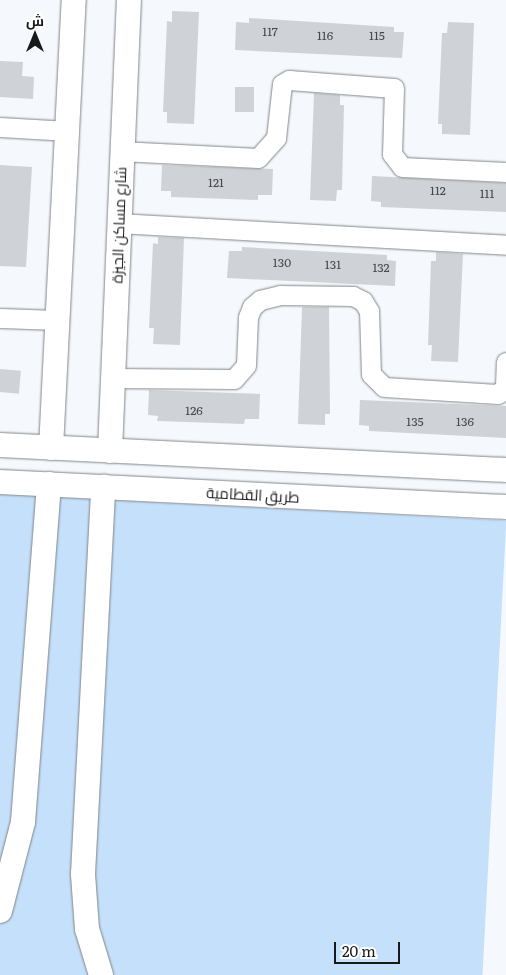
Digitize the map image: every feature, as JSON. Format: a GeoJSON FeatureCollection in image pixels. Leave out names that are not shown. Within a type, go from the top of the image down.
{"type":"FeatureCollection","features":[{"type":"Feature","properties":{"kind":"street"},"geometry":{"type":"LineString","coordinates":[[51,448],[55,320],[69,131],[74,0]]}},
{"type":"Feature","properties":{"kind":"street","name":"شارع مساكن الجيزة"},"geometry":{"type":"LineString","coordinates":[[110,451],[120,151],[129,0]]}},
{"type":"Feature","properties":{"kind":"street"},"geometry":{"type":"LineString","coordinates":[[120,151],[258,158],[276,138],[282,84],[289,80],[394,88],[392,154],[402,167],[506,172]]}},
{"type":"Feature","properties":{"kind":"street"},"geometry":{"type":"LineString","coordinates":[[0,127],[69,131]]}},
{"type":"Feature","properties":{"kind":"street"},"geometry":{"type":"LineString","coordinates":[[118,223],[506,245]]}},
{"type":"Feature","properties":{"kind":"street"},"geometry":{"type":"LineString","coordinates":[[113,378],[234,379],[246,365],[252,307],[260,300],[280,295],[353,296],[364,301],[369,311],[371,374],[384,387],[498,394],[505,386],[506,362]]}},
{"type":"Feature","properties":{"kind":"street"},"geometry":{"type":"LineString","coordinates":[[0,318],[55,320]]}},
{"type":"Feature","properties":{"kind":"street"},"geometry":{"type":"LineString","coordinates":[[0,446],[506,470]]}},
{"type":"Feature","properties":{"kind":"street","name":"طريق القطامية"},"geometry":{"type":"LineString","coordinates":[[0,482],[506,507]]}},
{"type":"Feature","properties":{"kind":"street"},"geometry":{"type":"LineString","coordinates":[[0,911],[23,822],[49,484]]}},
{"type":"Feature","properties":{"kind":"street"},"geometry":{"type":"LineString","coordinates":[[101,975],[87,929],[83,874],[103,487]]}},
{"type":"Feature","properties":{"kind":"shaded area"},"geometry":{"type":"Polygon","coordinates":[[[0,494],[506,521],[482,975],[0,975],[0,494]]]}},
{"type":"Feature","properties":{"kind":"building"},"geometry":{"type":"Polygon","coordinates":[[[172,11],[199,12],[194,124],[167,123],[167,112],[163,112],[167,21],[172,22],[172,11]]]}},
{"type":"Feature","properties":{"kind":"building"},"geometry":{"type":"Polygon","coordinates":[[[249,18],[394,27],[394,32],[404,32],[402,58],[235,50],[236,22],[249,23],[249,18]]]}},
{"type":"Feature","properties":{"kind":"building"},"geometry":{"type":"Polygon","coordinates":[[[448,22],[474,23],[470,135],[442,134],[442,124],[438,124],[442,33],[447,33],[448,22]]]}},
{"type":"Feature","properties":{"kind":"building"},"geometry":{"type":"Polygon","coordinates":[[[0,61],[23,62],[22,76],[34,77],[33,99],[0,97],[0,61]]]}},
{"type":"Feature","properties":{"kind":"building"},"geometry":{"type":"Polygon","coordinates":[[[235,87],[254,87],[254,112],[235,112],[235,87]]]}},
{"type":"Feature","properties":{"kind":"building"},"geometry":{"type":"Polygon","coordinates":[[[314,93],[340,95],[340,105],[344,105],[342,190],[337,190],[336,201],[310,200],[314,93]]]}},
{"type":"Feature","properties":{"kind":"building"},"geometry":{"type":"Polygon","coordinates":[[[0,165],[32,167],[26,267],[0,266],[0,165]]]}},
{"type":"Feature","properties":{"kind":"building"},"geometry":{"type":"Polygon","coordinates":[[[162,165],[273,169],[272,195],[258,195],[258,200],[171,197],[171,191],[161,191],[162,165]]]}},
{"type":"Feature","properties":{"kind":"building"},"geometry":{"type":"Polygon","coordinates":[[[372,176],[506,183],[506,212],[381,207],[381,202],[371,201],[372,176]]]}},
{"type":"Feature","properties":{"kind":"building"},"geometry":{"type":"Polygon","coordinates":[[[158,237],[184,238],[180,345],[153,344],[154,328],[149,328],[153,243],[158,244],[158,237]]]}},
{"type":"Feature","properties":{"kind":"building"},"geometry":{"type":"Polygon","coordinates":[[[242,247],[387,255],[387,260],[396,261],[395,286],[227,278],[229,251],[242,251],[242,247]]]}},
{"type":"Feature","properties":{"kind":"building"},"geometry":{"type":"Polygon","coordinates":[[[436,252],[463,254],[458,362],[431,361],[432,345],[428,345],[431,261],[436,261],[436,252]]]}},
{"type":"Feature","properties":{"kind":"building"},"geometry":{"type":"Polygon","coordinates":[[[302,307],[329,307],[330,414],[325,414],[325,425],[298,424],[302,307]]]}},
{"type":"Feature","properties":{"kind":"building"},"geometry":{"type":"Polygon","coordinates":[[[0,369],[21,371],[19,394],[0,392],[0,369]]]}},
{"type":"Feature","properties":{"kind":"building"},"geometry":{"type":"Polygon","coordinates":[[[149,390],[260,394],[259,419],[245,419],[244,424],[157,421],[158,416],[148,415],[149,390]]]}},
{"type":"Feature","properties":{"kind":"building"},"geometry":{"type":"Polygon","coordinates":[[[360,400],[506,406],[506,438],[369,431],[369,426],[359,425],[360,400]]]}}]}
